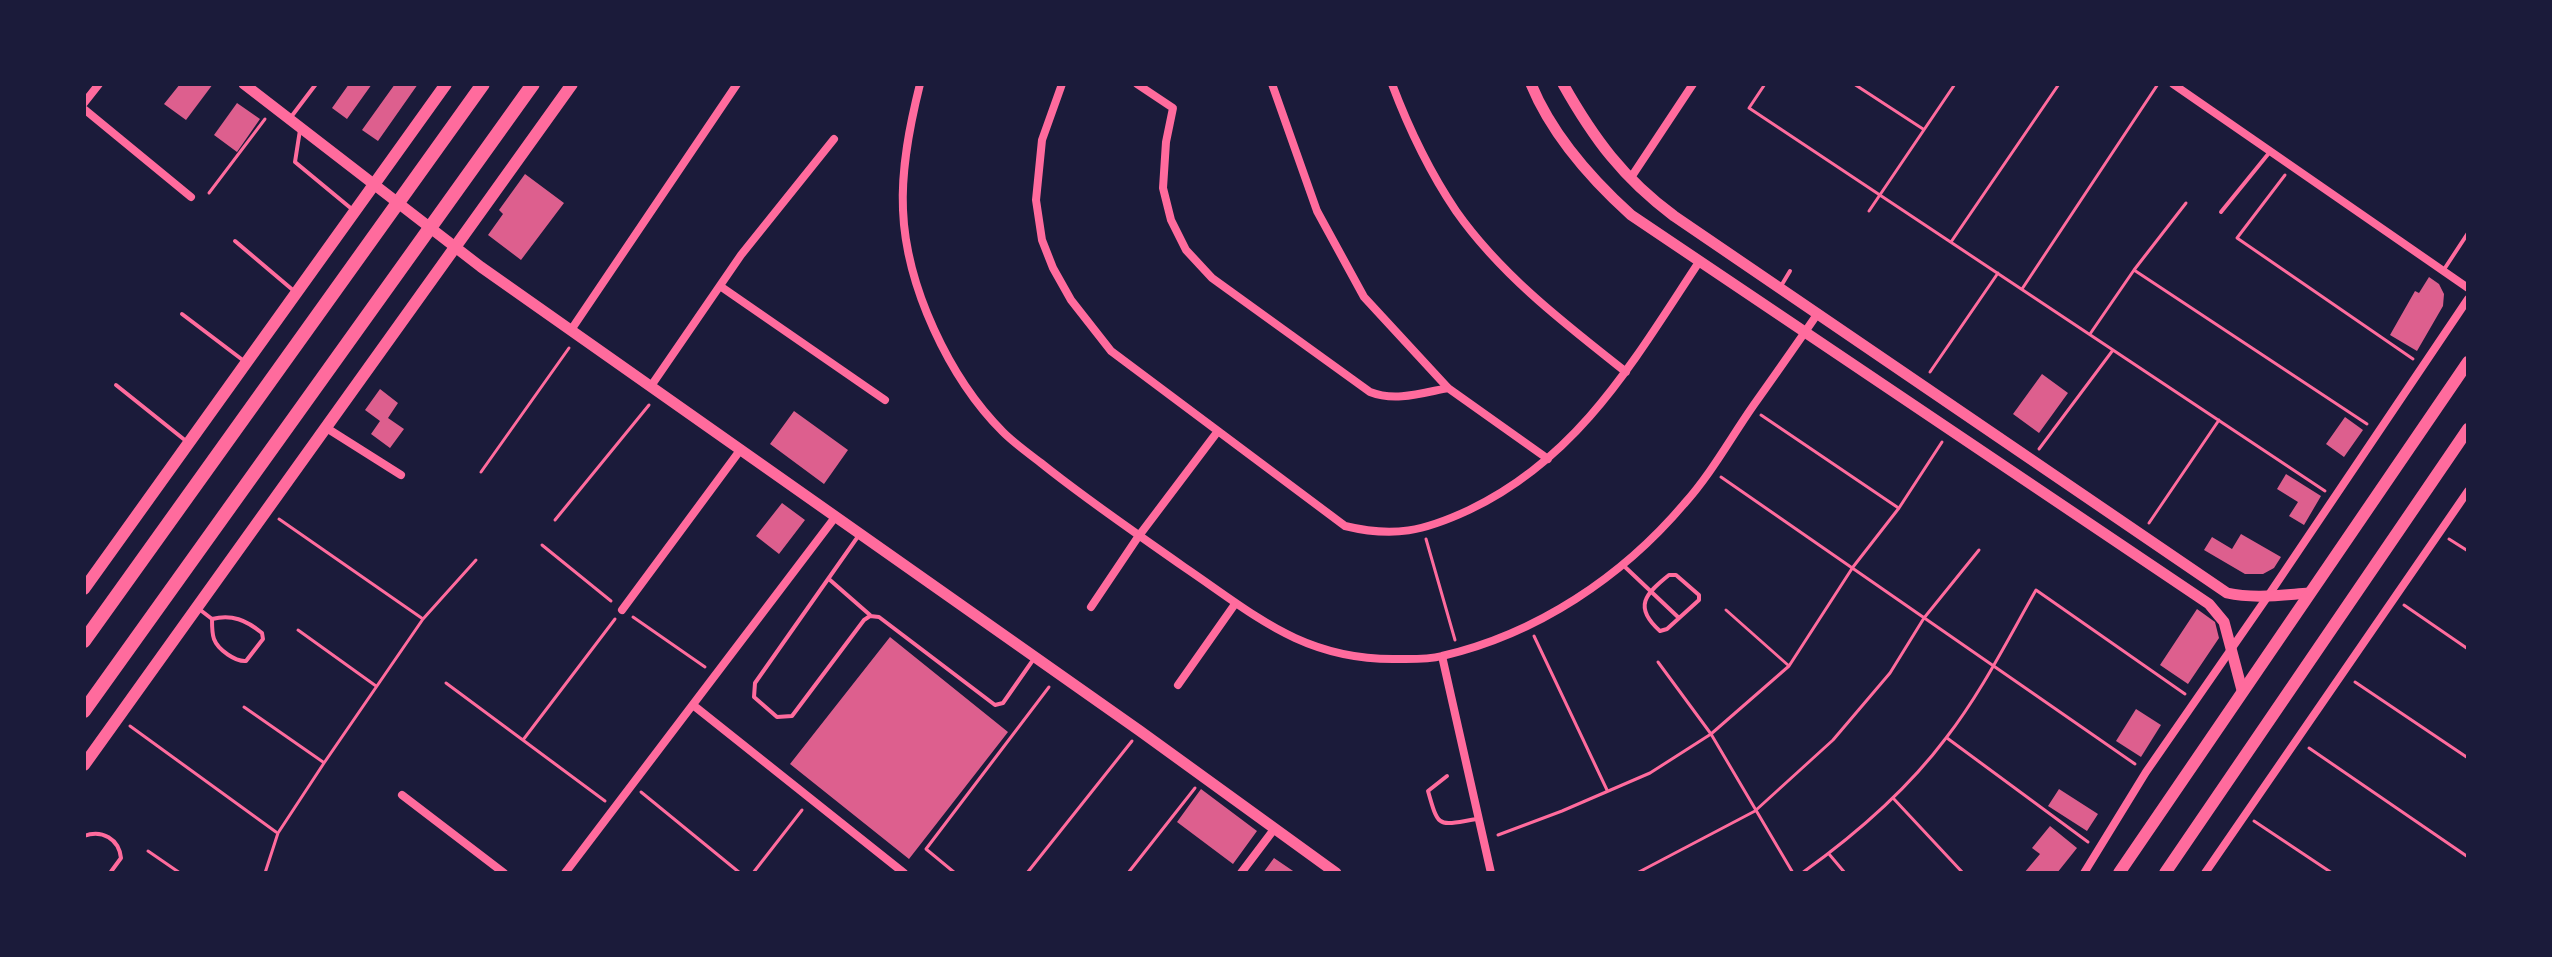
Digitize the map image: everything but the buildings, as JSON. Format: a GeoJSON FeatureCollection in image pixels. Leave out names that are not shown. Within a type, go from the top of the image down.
{"type":"FeatureCollection","features":[{"type":"Feature","properties":{"kind":"main road"},"geometry":{"type":"LineString","coordinates":[[84,589],[446,84]]}},
{"type":"Feature","properties":{"kind":"main road"},"geometry":{"type":"LineString","coordinates":[[84,641],[483,84]]}},
{"type":"Feature","properties":{"kind":"main road"},"geometry":{"type":"LineString","coordinates":[[84,711],[533,84]]}},
{"type":"Feature","properties":{"kind":"main road"},"geometry":{"type":"LineString","coordinates":[[84,765],[572,84]]}},
{"type":"Feature","properties":{"kind":"main road"},"geometry":{"type":"LineString","coordinates":[[2119,873],[2468,362]]}},
{"type":"Feature","properties":{"kind":"main road"},"geometry":{"type":"LineString","coordinates":[[2165,873],[2468,429]]}},
{"type":"Feature","properties":{"kind":"street"},"geometry":{"type":"LineString","coordinates":[[99,84],[84,106],[191,197]]}},
{"type":"Feature","properties":{"kind":"street"},"geometry":{"type":"LineString","coordinates":[[244,84],[429,228],[1336,873]]}},
{"type":"Feature","properties":{"kind":"street"},"geometry":{"type":"LineString","coordinates":[[575,333],[737,84]]}},
{"type":"Feature","properties":{"kind":"street"},"geometry":{"type":"LineString","coordinates":[[920,84],[907,146],[903,187],[906,234],[926,307],[956,370],[975,400],[1005,434],[1138,537],[1235,604],[1303,643],[1357,657],[1442,656],[1458,651],[1529,625],[1579,597],[1624,566],[1678,511],[1711,470],[1818,313]]}},
{"type":"Feature","properties":{"kind":"street"},"geometry":{"type":"LineString","coordinates":[[1062,84],[1048,120],[1039,160],[1036,200],[1047,253],[1061,284],[1111,351],[1345,526],[1385,533],[1423,528],[1488,500],[1548,459],[1588,421],[1626,372],[1699,262]]}},
{"type":"Feature","properties":{"kind":"street"},"geometry":{"type":"LineString","coordinates":[[1137,84],[1173,108],[1166,142],[1165,198],[1182,243],[1205,271],[1370,392],[1382,397],[1398,397],[1448,388]]}},
{"type":"Feature","properties":{"kind":"street"},"geometry":{"type":"LineString","coordinates":[[1272,84],[1313,203],[1341,259],[1373,308],[1448,388],[1548,459]]}},
{"type":"Feature","properties":{"kind":"street"},"geometry":{"type":"LineString","coordinates":[[1392,84],[1408,127],[1457,213],[1499,262],[1531,293],[1626,372]]}},
{"type":"Feature","properties":{"kind":"street"},"geometry":{"type":"LineString","coordinates":[[1531,84],[1567,146],[1631,215],[2049,500],[2209,604],[2224,622],[2242,690]]}},
{"type":"Feature","properties":{"kind":"street"},"geometry":{"type":"LineString","coordinates":[[1563,84],[1601,147],[1630,179],[1674,216],[1781,286],[2227,593],[2242,596],[2309,593]]}},
{"type":"Feature","properties":{"kind":"street"},"geometry":{"type":"LineString","coordinates":[[1630,179],[1693,84]]}},
{"type":"Feature","properties":{"kind":"street"},"geometry":{"type":"LineString","coordinates":[[2173,84],[2468,288]]}},
{"type":"Feature","properties":{"kind":"street"},"geometry":{"type":"LineString","coordinates":[[655,389],[741,255],[834,139]]}},
{"type":"Feature","properties":{"kind":"street"},"geometry":{"type":"LineString","coordinates":[[720,286],[885,400]]}},
{"type":"Feature","properties":{"kind":"street"},"geometry":{"type":"LineString","coordinates":[[2084,873],[2146,772],[2468,299]]}},
{"type":"Feature","properties":{"kind":"street"},"geometry":{"type":"LineString","coordinates":[[325,427],[401,475]]}},
{"type":"Feature","properties":{"kind":"street"},"geometry":{"type":"LineString","coordinates":[[1091,607],[1138,537],[1218,431]]}},
{"type":"Feature","properties":{"kind":"street"},"geometry":{"type":"LineString","coordinates":[[622,610],[741,449]]}},
{"type":"Feature","properties":{"kind":"street"},"geometry":{"type":"LineString","coordinates":[[2205,873],[2468,491]]}},
{"type":"Feature","properties":{"kind":"street"},"geometry":{"type":"LineString","coordinates":[[565,873],[836,516]]}},
{"type":"Feature","properties":{"kind":"street"},"geometry":{"type":"LineString","coordinates":[[1178,685],[1235,604]]}},
{"type":"Feature","properties":{"kind":"street"},"geometry":{"type":"LineString","coordinates":[[1442,656],[1491,873]]}},
{"type":"Feature","properties":{"kind":"street"},"geometry":{"type":"LineString","coordinates":[[693,705],[904,873]]}},
{"type":"Feature","properties":{"kind":"street"},"geometry":{"type":"LineString","coordinates":[[402,795],[504,873]]}},
{"type":"Feature","properties":{"kind":"street"},"geometry":{"type":"LineString","coordinates":[[1241,873],[1275,828]]}},
{"type":"Feature","properties":{"kind":"lane"},"geometry":{"type":"LineString","coordinates":[[289,119],[316,84]]}},
{"type":"Feature","properties":{"kind":"lane"},"geometry":{"type":"LineString","coordinates":[[300,127],[295,162],[354,211]]}},
{"type":"Feature","properties":{"kind":"lane"},"geometry":{"type":"LineString","coordinates":[[2221,212],[2270,151]]}},
{"type":"Feature","properties":{"kind":"lane"},"geometry":{"type":"LineString","coordinates":[[2443,271],[2468,233]]}},
{"type":"Feature","properties":{"kind":"lane"},"geometry":{"type":"LineString","coordinates":[[235,241],[296,292]]}},
{"type":"Feature","properties":{"kind":"lane"},"geometry":{"type":"LineString","coordinates":[[1781,286],[1790,271]]}},
{"type":"Feature","properties":{"kind":"lane"},"geometry":{"type":"LineString","coordinates":[[182,314],[246,363]]}},
{"type":"Feature","properties":{"kind":"lane"},"geometry":{"type":"LineString","coordinates":[[116,385],[188,443]]}},
{"type":"Feature","properties":{"kind":"lane"},"geometry":{"type":"LineString","coordinates":[[860,533],[755,683],[754,697],[777,717],[792,716],[870,616]]}},
{"type":"Feature","properties":{"kind":"lane"},"geometry":{"type":"LineString","coordinates":[[1624,566],[1652,589],[1679,618]]}},
{"type":"Feature","properties":{"kind":"lane"},"geometry":{"type":"LineString","coordinates":[[1669,575],[1674,575],[1699,595],[1699,600],[1667,629],[1658,630],[1644,612],[1644,600],[1652,589],[1669,575]]}},
{"type":"Feature","properties":{"kind":"lane"},"geometry":{"type":"LineString","coordinates":[[830,580],[870,616],[879,617],[995,705],[1003,703],[1035,657]]}},
{"type":"Feature","properties":{"kind":"lane"},"geometry":{"type":"LineString","coordinates":[[197,608],[212,619]]}},
{"type":"Feature","properties":{"kind":"lane"},"geometry":{"type":"LineString","coordinates":[[227,615],[237,618],[262,633],[263,639],[246,661],[240,662],[217,645],[213,638],[212,619],[227,615]]}},
{"type":"Feature","properties":{"kind":"lane"},"geometry":{"type":"LineString","coordinates":[[1447,776],[1428,791],[1435,817],[1445,824],[1477,819]]}},
{"type":"Feature","properties":{"kind":"lane"},"geometry":{"type":"LineString","coordinates":[[84,836],[102,834],[116,842],[121,858],[110,873]]}},
{"type":"Feature","properties":{"kind":"path"},"geometry":{"type":"LineString","coordinates":[[1765,84],[1749,108],[2334,497]]}},
{"type":"Feature","properties":{"kind":"path"},"geometry":{"type":"LineString","coordinates":[[1854,84],[1923,129]]}},
{"type":"Feature","properties":{"kind":"path"},"geometry":{"type":"LineString","coordinates":[[1869,211],[1955,84]]}},
{"type":"Feature","properties":{"kind":"path"},"geometry":{"type":"LineString","coordinates":[[1951,242],[2059,84]]}},
{"type":"Feature","properties":{"kind":"path"},"geometry":{"type":"LineString","coordinates":[[2022,289],[2158,84]]}},
{"type":"Feature","properties":{"kind":"path"},"geometry":{"type":"LineString","coordinates":[[209,193],[274,107]]}},
{"type":"Feature","properties":{"kind":"path"},"geometry":{"type":"LineString","coordinates":[[2292,166],[2237,238],[2422,365]]}},
{"type":"Feature","properties":{"kind":"path"},"geometry":{"type":"LineString","coordinates":[[2090,334],[2186,203]]}},
{"type":"Feature","properties":{"kind":"path"},"geometry":{"type":"LineString","coordinates":[[2134,270],[2378,431]]}},
{"type":"Feature","properties":{"kind":"path"},"geometry":{"type":"LineString","coordinates":[[1922,384],[1998,273]]}},
{"type":"Feature","properties":{"kind":"path"},"geometry":{"type":"LineString","coordinates":[[481,472],[575,333]]}},
{"type":"Feature","properties":{"kind":"path"},"geometry":{"type":"LineString","coordinates":[[2032,459],[2113,350]]}},
{"type":"Feature","properties":{"kind":"path"},"geometry":{"type":"LineString","coordinates":[[555,520],[655,389]]}},
{"type":"Feature","properties":{"kind":"path"},"geometry":{"type":"LineString","coordinates":[[1751,409],[1899,508]]}},
{"type":"Feature","properties":{"kind":"path"},"geometry":{"type":"LineString","coordinates":[[2142,534],[2219,420]]}},
{"type":"Feature","properties":{"kind":"path"},"geometry":{"type":"LineString","coordinates":[[1484,840],[1650,773],[1711,734],[1789,666],[1853,567],[1899,508],[1950,430]]}},
{"type":"Feature","properties":{"kind":"path"},"geometry":{"type":"LineString","coordinates":[[1711,470],[2146,772]]}},
{"type":"Feature","properties":{"kind":"path"},"geometry":{"type":"LineString","coordinates":[[266,509],[423,619]]}},
{"type":"Feature","properties":{"kind":"path"},"geometry":{"type":"LineString","coordinates":[[1423,528],[1458,651]]}},
{"type":"Feature","properties":{"kind":"path"},"geometry":{"type":"LineString","coordinates":[[2439,533],[2468,551]]}},
{"type":"Feature","properties":{"kind":"path"},"geometry":{"type":"LineString","coordinates":[[1637,873],[1755,811],[1833,740],[1890,673],[1924,618],[1979,550]]}},
{"type":"Feature","properties":{"kind":"path"},"geometry":{"type":"LineString","coordinates":[[264,873],[278,833],[376,686],[423,619],[476,560]]}},
{"type":"Feature","properties":{"kind":"path"},"geometry":{"type":"LineString","coordinates":[[1802,873],[1829,854],[1893,798],[1947,738],[2036,590],[2195,701]]}},
{"type":"Feature","properties":{"kind":"path"},"geometry":{"type":"LineString","coordinates":[[2395,598],[2468,649]]}},
{"type":"Feature","properties":{"kind":"path"},"geometry":{"type":"LineString","coordinates":[[523,740],[622,610]]}},
{"type":"Feature","properties":{"kind":"path"},"geometry":{"type":"LineString","coordinates":[[1726,610],[1789,666]]}},
{"type":"Feature","properties":{"kind":"path"},"geometry":{"type":"LineString","coordinates":[[1529,625],[1607,790]]}},
{"type":"Feature","properties":{"kind":"path"},"geometry":{"type":"LineString","coordinates":[[298,630],[376,686]]}},
{"type":"Feature","properties":{"kind":"path"},"geometry":{"type":"LineString","coordinates":[[1658,662],[1711,734],[1793,873]]}},
{"type":"Feature","properties":{"kind":"path"},"geometry":{"type":"LineString","coordinates":[[2342,673],[2468,758]]}},
{"type":"Feature","properties":{"kind":"path"},"geometry":{"type":"LineString","coordinates":[[955,873],[926,849],[1060,674]]}},
{"type":"Feature","properties":{"kind":"path"},"geometry":{"type":"LineString","coordinates":[[446,683],[614,808]]}},
{"type":"Feature","properties":{"kind":"path"},"geometry":{"type":"LineString","coordinates":[[244,707],[324,763]]}},
{"type":"Feature","properties":{"kind":"path"},"geometry":{"type":"LineString","coordinates":[[118,717],[278,833]]}},
{"type":"Feature","properties":{"kind":"path"},"geometry":{"type":"LineString","coordinates":[[1027,873],[1140,731]]}},
{"type":"Feature","properties":{"kind":"path"},"geometry":{"type":"LineString","coordinates":[[1947,738],[2098,850]]}},
{"type":"Feature","properties":{"kind":"path"},"geometry":{"type":"LineString","coordinates":[[2296,739],[2468,857]]}},
{"type":"Feature","properties":{"kind":"path"},"geometry":{"type":"LineString","coordinates":[[1128,873],[1204,777]]}},
{"type":"Feature","properties":{"kind":"path"},"geometry":{"type":"LineString","coordinates":[[632,785],[740,873]]}},
{"type":"Feature","properties":{"kind":"path"},"geometry":{"type":"LineString","coordinates":[[1893,798],[1963,873]]}},
{"type":"Feature","properties":{"kind":"path"},"geometry":{"type":"LineString","coordinates":[[753,873],[811,799]]}},
{"type":"Feature","properties":{"kind":"path"},"geometry":{"type":"LineString","coordinates":[[2245,814],[2332,873]]}},
{"type":"Feature","properties":{"kind":"path"},"geometry":{"type":"LineString","coordinates":[[148,851],[180,873]]}},
{"type":"Feature","properties":{"kind":"path"},"geometry":{"type":"LineString","coordinates":[[1829,854],[1845,873]]}}]}
